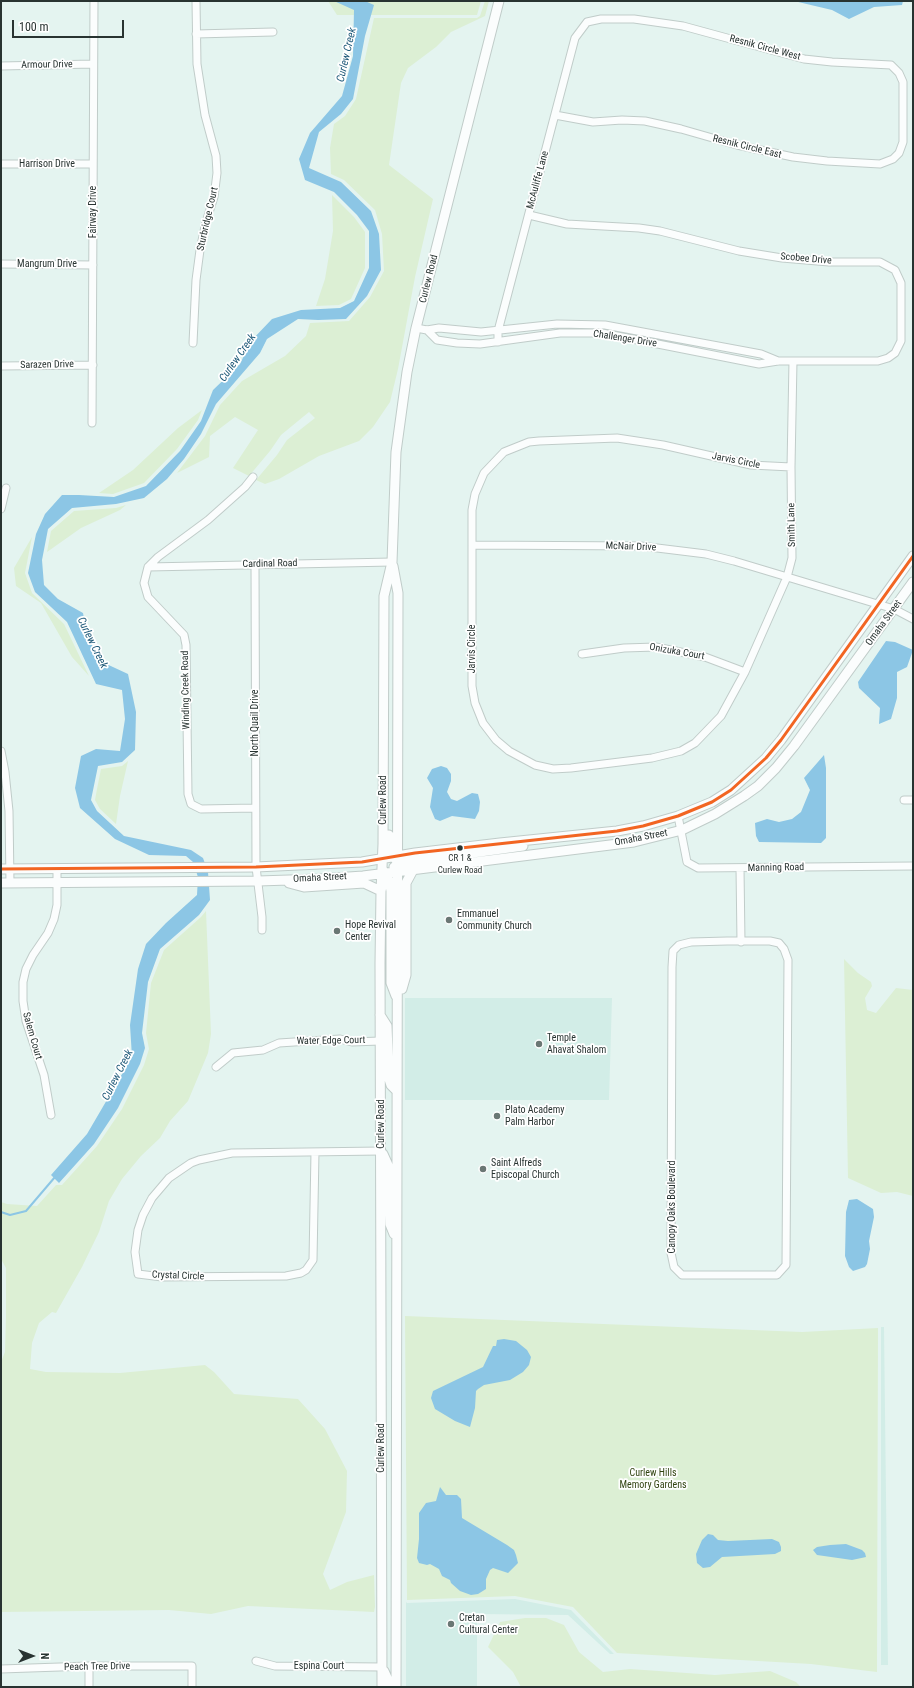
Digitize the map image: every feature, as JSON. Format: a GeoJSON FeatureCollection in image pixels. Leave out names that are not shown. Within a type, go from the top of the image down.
{"type":"FeatureCollection","features":[{"type":"Feature","properties":{"kind":"main road","name":"Curlew Road"},"geometry":{"type":"LineString","coordinates":[[396,1687],[396,1238],[398,1003],[390,864],[383,688],[384,596],[392,562],[396,452],[407,372],[416,328],[500,1]]}},
{"type":"Feature","properties":{"kind":"main road","name":"Omaha Street"},"geometry":{"type":"LineString","coordinates":[[6,883],[258,881],[320,879],[500,843],[643,826],[678,816],[712,802],[730,790],[766,758],[781,740],[913,556]]}},
{"type":"Feature","properties":{"kind":"main road","name":"Curlew Road"},"geometry":{"type":"LineString","coordinates":[[382,1687],[381,891],[398,845],[398,593],[392,562]]}},
{"type":"Feature","properties":{"kind":"main road","name":"Omaha Street"},"geometry":{"type":"LineString","coordinates":[[6,869],[218,866],[256,867],[362,862],[390,864],[413,870],[634,842],[682,830],[715,814],[744,796],[758,786],[776,768],[794,746],[913,582]]}},
{"type":"Feature","properties":{"kind":"main road"},"geometry":{"type":"LineString","coordinates":[[398,1003],[406,975],[406,883],[413,870]]}},
{"type":"Feature","properties":{"kind":"main road"},"geometry":{"type":"LineString","coordinates":[[280,880],[304,887],[364,883],[381,891]]}},
{"type":"Feature","properties":{"kind":"main road"},"geometry":{"type":"LineString","coordinates":[[380,1015],[387,1026],[389,1080],[397,1092]]}},
{"type":"Feature","properties":{"kind":"main road"},"geometry":{"type":"LineString","coordinates":[[382,1151],[388,1165],[390,1224],[396,1238]]}},
{"type":"Feature","properties":{"kind":"main road"},"geometry":{"type":"LineString","coordinates":[[382,1667],[388,1680],[388,1687]]}},
{"type":"Feature","properties":{"kind":"street","name":"Fairway Drive"},"geometry":{"type":"LineString","coordinates":[[92,423],[94,1]]}},
{"type":"Feature","properties":{"kind":"street","name":"Sturbridge Court"},"geometry":{"type":"LineString","coordinates":[[193,342],[196,280],[200,250],[206,222],[214,197],[217,173],[215,150],[200,92],[197,64],[196,1]]}},
{"type":"Feature","properties":{"kind":"street","name":"Resnik Circle West"},"geometry":{"type":"LineString","coordinates":[[587,22],[601,19],[634,19],[683,26],[804,59],[891,65],[899,73],[903,82],[904,115]]}},
{"type":"Feature","properties":{"kind":"street","name":"McAuliffe Lane"},"geometry":{"type":"LineString","coordinates":[[498,342],[498,331],[575,38],[587,22]]}},
{"type":"Feature","properties":{"kind":"street"},"geometry":{"type":"LineString","coordinates":[[196,34],[273,32]]}},
{"type":"Feature","properties":{"kind":"street","name":"Armour Drive"},"geometry":{"type":"LineString","coordinates":[[1,66],[93,64]]}},
{"type":"Feature","properties":{"kind":"street","name":"Resnik Circle East"},"geometry":{"type":"LineString","coordinates":[[555,115],[593,122],[622,120],[653,122],[737,145],[793,158],[880,164],[893,159],[899,153],[903,142],[904,115]]}},
{"type":"Feature","properties":{"kind":"street","name":"Harrison Drive"},"geometry":{"type":"LineString","coordinates":[[1,164],[93,164]]}},
{"type":"Feature","properties":{"kind":"street","name":"Scobee Drive"},"geometry":{"type":"LineString","coordinates":[[529,215],[567,224],[653,230],[739,251],[782,258],[829,262],[880,262],[895,270],[901,283],[901,340],[895,353],[888,358],[878,361],[793,361]]}},
{"type":"Feature","properties":{"kind":"street","name":"Mangrum Drive"},"geometry":{"type":"LineString","coordinates":[[1,264],[93,265]]}},
{"type":"Feature","properties":{"kind":"street"},"geometry":{"type":"LineString","coordinates":[[556,324],[557,333]]}},
{"type":"Feature","properties":{"kind":"street","name":"Challenger Drive"},"geometry":{"type":"LineString","coordinates":[[416,328],[427,330],[435,328],[481,332],[556,324],[612,326],[761,354],[778,361]]}},
{"type":"Feature","properties":{"kind":"street"},"geometry":{"type":"LineString","coordinates":[[610,335],[612,326]]}},
{"type":"Feature","properties":{"kind":"street","name":"Challenger Drive"},"geometry":{"type":"LineString","coordinates":[[427,330],[437,340],[465,343],[498,342],[557,333],[602,333],[759,364],[778,361],[793,361]]}},
{"type":"Feature","properties":{"kind":"street"},"geometry":{"type":"LineString","coordinates":[[666,345],[669,336]]}},
{"type":"Feature","properties":{"kind":"street"},"geometry":{"type":"LineString","coordinates":[[722,356],[723,348]]}},
{"type":"Feature","properties":{"kind":"street","name":"Smith Lane"},"geometry":{"type":"LineString","coordinates":[[787,577],[792,558],[791,467],[793,361]]}},
{"type":"Feature","properties":{"kind":"street","name":"Sarazen Drive"},"geometry":{"type":"LineString","coordinates":[[1,366],[93,365]]}},
{"type":"Feature","properties":{"kind":"street","name":"Jarvis Circle"},"geometry":{"type":"LineString","coordinates":[[787,577],[745,672],[721,716],[695,743],[680,751],[652,758],[571,768],[553,768],[535,765],[521,759],[496,740],[483,723],[475,703],[472,686],[472,510],[475,494],[484,473],[504,452],[529,442],[578,438],[617,438],[663,445],[751,465],[791,467]]}},
{"type":"Feature","properties":{"kind":"street"},"geometry":{"type":"LineString","coordinates":[[148,567],[158,557],[221,509],[245,487],[253,477]]}},
{"type":"Feature","properties":{"kind":"street"},"geometry":{"type":"LineString","coordinates":[[1,509],[6,488]]}},
{"type":"Feature","properties":{"kind":"street","name":"McNair Drive"},"geometry":{"type":"LineString","coordinates":[[472,545],[663,548],[706,554],[734,560],[787,577]]}},
{"type":"Feature","properties":{"kind":"street","name":"Cardinal Road"},"geometry":{"type":"LineString","coordinates":[[148,567],[392,562]]}},
{"type":"Feature","properties":{"kind":"street","name":"North Quail Drive"},"geometry":{"type":"LineString","coordinates":[[255,564],[256,867],[262,917],[262,930]]}},
{"type":"Feature","properties":{"kind":"street","name":"Winding Creek Road"},"geometry":{"type":"LineString","coordinates":[[148,567],[144,583],[148,597],[184,635],[186,645],[188,794],[191,804],[201,809],[255,808]]}},
{"type":"Feature","properties":{"kind":"street"},"geometry":{"type":"LineString","coordinates":[[787,577],[894,609],[913,619]]}},
{"type":"Feature","properties":{"kind":"street","name":"Onizuka Court"},"geometry":{"type":"LineString","coordinates":[[582,654],[624,648],[656,646],[705,657],[745,672]]}},
{"type":"Feature","properties":{"kind":"street"},"geometry":{"type":"LineString","coordinates":[[1,751],[5,772],[8,811],[6,883]]}},
{"type":"Feature","properties":{"kind":"street"},"geometry":{"type":"LineString","coordinates":[[904,800],[913,800]]}},
{"type":"Feature","properties":{"kind":"street","name":"Manning Road"},"geometry":{"type":"LineString","coordinates":[[678,816],[682,830],[687,862],[698,868],[913,866]]}},
{"type":"Feature","properties":{"kind":"street","name":"Salem Court"},"geometry":{"type":"LineString","coordinates":[[51,1115],[44,1075],[26,1020],[22,1001],[23,982],[26,970],[33,955],[48,933],[54,919],[57,868]]}},
{"type":"Feature","properties":{"kind":"street"},"geometry":{"type":"LineString","coordinates":[[740,868],[741,942]]}},
{"type":"Feature","properties":{"kind":"street","name":"Canopy Oaks Boulevard"},"geometry":{"type":"LineString","coordinates":[[770,941],[779,943],[784,949],[788,960],[786,1265],[777,1275],[682,1275],[674,1267],[671,1253],[672,967],[674,951],[679,945],[691,942],[741,942],[770,941]]}},
{"type":"Feature","properties":{"kind":"street","name":"Water Edge Court"},"geometry":{"type":"LineString","coordinates":[[216,1067],[233,1052],[263,1050],[279,1043],[340,1040],[352,1042],[380,1041]]}},
{"type":"Feature","properties":{"kind":"street","name":"Crystal Circle"},"geometry":{"type":"LineString","coordinates":[[315,1152],[313,1260],[306,1270],[301,1273],[286,1276],[162,1278],[138,1274],[135,1252],[138,1230],[143,1215],[152,1198],[169,1178],[199,1160],[232,1153],[382,1151]]}},
{"type":"Feature","properties":{"kind":"street","name":"Espina Court"},"geometry":{"type":"LineString","coordinates":[[256,1661],[276,1666],[382,1667]]}},
{"type":"Feature","properties":{"kind":"street"},"geometry":{"type":"LineString","coordinates":[[89,1666],[89,1687]]}},
{"type":"Feature","properties":{"kind":"street","name":"Peach Tree Drive"},"geometry":{"type":"LineString","coordinates":[[1,1669],[89,1666],[192,1666],[192,1687]]}},
{"type":"Feature","properties":{"kind":"shaded area"},"geometry":{"type":"Polygon","coordinates":[[[405,998],[612,998],[609,1100],[405,1100],[405,998]]]}},
{"type":"Feature","properties":{"kind":"shaded area"},"geometry":{"type":"Polygon","coordinates":[[[881,1327],[884,1327],[888,1665],[881,1665],[881,1327]]]}},
{"type":"Feature","properties":{"kind":"shaded area"},"geometry":{"type":"Polygon","coordinates":[[[515,1599],[571,1610],[614,1654],[610,1654],[568,1615],[477,1614],[477,1687],[406,1687],[406,1602],[515,1599]]]}},
{"type":"Feature","properties":{"kind":"green space"},"geometry":{"type":"Polygon","coordinates":[[[328,1],[481,1],[477,15],[337,15],[328,1]]]}},
{"type":"Feature","properties":{"kind":"green space"},"geometry":{"type":"Polygon","coordinates":[[[485,1],[489,1],[485,16],[451,32],[436,47],[408,68],[401,83],[389,165],[433,199],[415,277],[398,369],[390,402],[373,427],[359,441],[319,456],[279,479],[265,484],[256,480],[277,455],[287,440],[315,418],[309,412],[281,435],[249,476],[233,468],[258,430],[235,417],[210,436],[209,457],[177,473],[205,436],[220,405],[242,381],[285,356],[306,336],[310,323],[349,321],[370,297],[384,271],[382,234],[375,210],[344,180],[331,174],[330,148],[334,124],[345,116],[356,99],[374,18],[477,18],[480,16],[485,1]]]}},
{"type":"Feature","properties":{"kind":"green space"},"geometry":{"type":"Polygon","coordinates":[[[332,195],[354,217],[365,232],[365,268],[351,299],[339,305],[316,306],[325,279],[333,231],[332,195]]]}},
{"type":"Feature","properties":{"kind":"green space"},"geometry":{"type":"Polygon","coordinates":[[[202,410],[198,420],[177,449],[144,483],[113,494],[99,493],[133,470],[178,428],[202,410]]]}},
{"type":"Feature","properties":{"kind":"green space"},"geometry":{"type":"Polygon","coordinates":[[[126,505],[120,510],[81,528],[47,552],[51,531],[74,511],[116,508],[126,505]]]}},
{"type":"Feature","properties":{"kind":"green space"},"geometry":{"type":"Polygon","coordinates":[[[32,537],[25,573],[32,593],[64,624],[89,676],[72,657],[41,603],[16,586],[14,568],[32,537]]]}},
{"type":"Feature","properties":{"kind":"green space"},"geometry":{"type":"Polygon","coordinates":[[[128,761],[120,796],[116,824],[100,809],[95,800],[97,789],[101,769],[122,766],[128,761]]]}},
{"type":"Feature","properties":{"kind":"green space"},"geometry":{"type":"Polygon","coordinates":[[[206,911],[211,1034],[208,1053],[188,1101],[170,1121],[160,1138],[141,1156],[122,1179],[109,1201],[99,1232],[82,1267],[56,1313],[52,1312],[39,1323],[32,1343],[30,1369],[46,1372],[120,1373],[205,1365],[214,1372],[234,1394],[298,1399],[325,1429],[347,1471],[346,1512],[323,1574],[330,1590],[347,1582],[374,1575],[374,1612],[248,1606],[211,1614],[169,1610],[1,1612],[1,1362],[5,1352],[6,1268],[1,1259],[1,1202],[7,1204],[37,1206],[56,1185],[62,1185],[97,1146],[122,1109],[144,1065],[149,1049],[146,1033],[151,983],[164,950],[206,911]]]}},
{"type":"Feature","properties":{"kind":"green space"},"geometry":{"type":"Polygon","coordinates":[[[844,959],[858,973],[871,982],[872,986],[865,998],[867,1010],[876,1013],[896,988],[913,990],[913,1196],[897,1192],[881,1193],[848,1178],[844,959]]]}},
{"type":"Feature","properties":{"kind":"green space","name":"Curlew Hills Memory Gardens"},"geometry":{"type":"Polygon","coordinates":[[[405,1316],[802,1332],[878,1328],[877,1672],[811,1664],[617,1653],[573,1607],[515,1596],[407,1600],[405,1316]]]}},
{"type":"Feature","properties":{"kind":"green space"},"geometry":{"type":"Polygon","coordinates":[[[525,1618],[546,1618],[564,1625],[579,1652],[603,1672],[630,1669],[715,1675],[770,1671],[796,1682],[801,1687],[521,1687],[513,1672],[488,1647],[500,1622],[525,1618]]]}},
{"type":"Feature","properties":{"kind":"water"},"geometry":{"type":"Polygon","coordinates":[[[334,1],[365,1],[374,5],[365,36],[353,99],[341,114],[319,132],[309,168],[341,182],[371,211],[379,234],[381,270],[367,296],[346,319],[298,319],[267,339],[260,353],[216,404],[201,434],[184,459],[167,479],[144,498],[116,504],[72,508],[48,529],[42,560],[44,585],[58,599],[83,613],[87,635],[100,661],[128,674],[136,712],[135,750],[122,762],[98,766],[91,800],[97,811],[124,836],[191,850],[203,858],[208,872],[210,900],[199,915],[160,949],[148,982],[142,1033],[145,1048],[140,1064],[118,1108],[94,1144],[59,1183],[51,1175],[87,1134],[132,1057],[130,1025],[138,969],[146,944],[166,923],[197,895],[198,877],[193,862],[186,856],[149,855],[115,839],[80,808],[75,788],[81,756],[96,749],[120,751],[125,719],[122,690],[96,684],[67,622],[35,592],[28,573],[36,534],[45,514],[62,495],[114,497],[146,486],[180,451],[201,421],[213,390],[240,364],[251,341],[272,319],[301,310],[340,308],[354,301],[369,268],[369,231],[357,215],[334,192],[305,180],[299,159],[310,133],[342,96],[353,56],[354,10],[334,1]]]}},
{"type":"Feature","properties":{"kind":"water"},"geometry":{"type":"Polygon","coordinates":[[[794,1],[903,1],[902,5],[874,7],[849,19],[832,10],[794,1]]]}},
{"type":"Feature","properties":{"kind":"water"},"geometry":{"type":"Polygon","coordinates":[[[886,641],[895,642],[913,650],[907,667],[897,672],[897,698],[891,719],[879,724],[880,708],[859,688],[858,682],[886,641]]]}},
{"type":"Feature","properties":{"kind":"water"},"geometry":{"type":"Polygon","coordinates":[[[824,755],[826,768],[826,838],[821,843],[759,842],[756,836],[755,823],[767,819],[779,822],[792,819],[801,812],[810,790],[804,778],[824,755]]]}},
{"type":"Feature","properties":{"kind":"water"},"geometry":{"type":"Polygon","coordinates":[[[441,766],[447,768],[451,774],[451,781],[447,792],[451,799],[457,801],[472,793],[478,794],[480,802],[479,811],[475,819],[452,816],[440,821],[435,819],[430,807],[433,788],[427,778],[432,769],[441,766]]]}},
{"type":"Feature","properties":{"kind":"water"},"geometry":{"type":"Polygon","coordinates":[[[857,1199],[873,1209],[874,1217],[869,1241],[870,1249],[867,1264],[865,1267],[853,1271],[849,1267],[845,1256],[846,1212],[849,1200],[857,1199]]]}},
{"type":"Feature","properties":{"kind":"water"},"geometry":{"type":"Polygon","coordinates":[[[504,1339],[516,1341],[527,1350],[531,1357],[529,1365],[523,1372],[510,1380],[484,1385],[476,1391],[475,1408],[470,1427],[455,1421],[435,1409],[431,1398],[433,1391],[483,1367],[493,1346],[496,1346],[497,1340],[504,1339]]]}},
{"type":"Feature","properties":{"kind":"water"},"geometry":{"type":"Polygon","coordinates":[[[440,1487],[446,1495],[457,1495],[461,1499],[462,1518],[507,1545],[514,1550],[516,1555],[518,1563],[508,1573],[493,1568],[490,1570],[486,1579],[486,1589],[478,1594],[471,1595],[460,1591],[451,1583],[450,1580],[442,1576],[439,1569],[430,1564],[427,1565],[419,1563],[417,1558],[419,1513],[426,1503],[436,1501],[440,1487]]]}},
{"type":"Feature","properties":{"kind":"water"},"geometry":{"type":"Polygon","coordinates":[[[708,1534],[713,1535],[718,1540],[728,1541],[772,1539],[779,1542],[781,1551],[775,1554],[722,1557],[710,1567],[703,1568],[697,1563],[696,1554],[702,1540],[708,1534]]]}},
{"type":"Feature","properties":{"kind":"water"},"geometry":{"type":"Polygon","coordinates":[[[846,1544],[862,1550],[866,1557],[852,1560],[817,1555],[813,1550],[817,1547],[846,1544]]]}},
{"type":"Feature","properties":{"kind":"waterway","name":"Curlew Creek"},"geometry":{"type":"LineString","coordinates":[[1,1212],[10,1215],[26,1211],[55,1177]]}},
{"type":"Feature","properties":{"kind":"transit line"},"geometry":{"type":"LineString","coordinates":[[1,869],[256,867],[362,862],[415,853],[617,831],[643,826],[678,816],[712,802],[731,790],[766,758],[781,740],[913,556]]}},
{"type":"Feature","properties":{"kind":"place","name":"CR 1 & Curlew Road"},"geometry":{"type":"Point","coordinates":[460,848]}},
{"type":"Feature","properties":{"kind":"place","name":"Emmanuel Community Church"},"geometry":{"type":"Point","coordinates":[449,920]}},
{"type":"Feature","properties":{"kind":"place","name":"Hope Revival Center"},"geometry":{"type":"Point","coordinates":[337,931]}},
{"type":"Feature","properties":{"kind":"place","name":"Temple Ahavat Shalom"},"geometry":{"type":"Point","coordinates":[539,1044]}},
{"type":"Feature","properties":{"kind":"place","name":"Plato Academy Palm Harbor"},"geometry":{"type":"Point","coordinates":[497,1116]}},
{"type":"Feature","properties":{"kind":"place","name":"Saint Alfreds Episcopal Church"},"geometry":{"type":"Point","coordinates":[483,1169]}},
{"type":"Feature","properties":{"kind":"place","name":"Cretan Cultural Center"},"geometry":{"type":"Point","coordinates":[451,1624]}}]}
